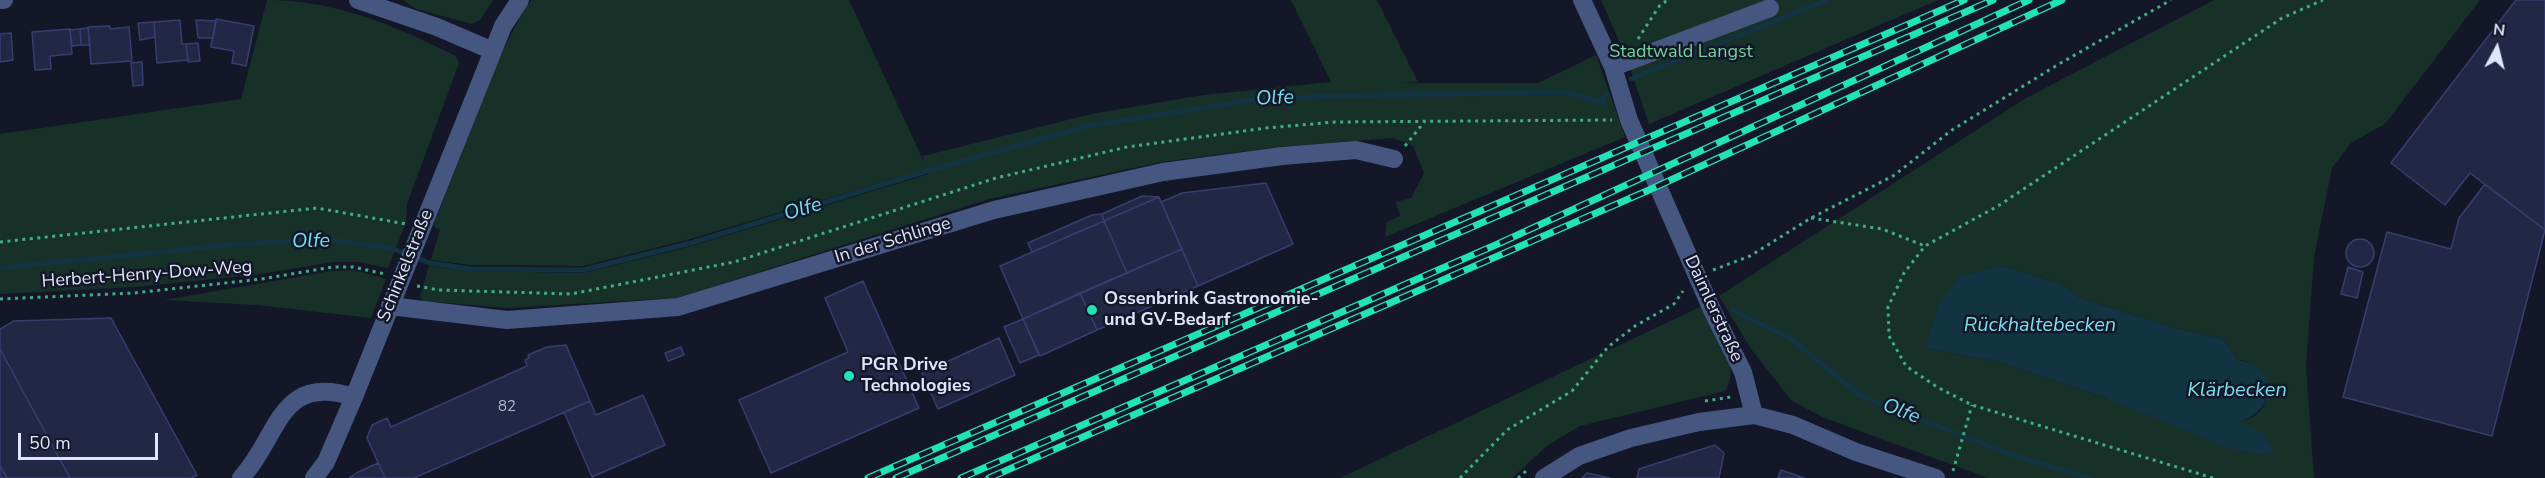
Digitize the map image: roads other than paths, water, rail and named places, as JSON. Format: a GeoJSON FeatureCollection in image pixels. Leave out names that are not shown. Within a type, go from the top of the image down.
{"type":"FeatureCollection","features":[{"type":"Feature","properties":{"kind":"street"},"geometry":{"type":"LineString","coordinates":[[358,0],[380,3],[493,51]]}},
{"type":"Feature","properties":{"kind":"street","name":"Schinkelstraße"},"geometry":{"type":"LineString","coordinates":[[314,478],[326,462],[354,398],[503,26],[520,0]]}},
{"type":"Feature","properties":{"kind":"street","name":"Daimlerstraße"},"geometry":{"type":"LineString","coordinates":[[1582,0],[1613,67],[1629,120],[1712,310],[1743,372],[1754,415]]}},
{"type":"Feature","properties":{"kind":"street"},"geometry":{"type":"LineString","coordinates":[[1613,67],[1770,8]]}},
{"type":"Feature","properties":{"kind":"street","name":"In der Schlinge"},"geometry":{"type":"LineString","coordinates":[[390,306],[507,320],[678,307],[994,210],[1163,172],[1282,156],[1356,150],[1394,159]]}},
{"type":"Feature","properties":{"kind":"street"},"geometry":{"type":"LineString","coordinates":[[241,478],[257,461],[274,427],[292,402],[308,393],[338,392],[354,398]]}},
{"type":"Feature","properties":{"kind":"street"},"geometry":{"type":"LineString","coordinates":[[1544,478],[1579,456],[1631,438],[1699,422],[1754,415],[1793,425],[1857,452],[1936,478]]}},
{"type":"Feature","properties":{"kind":"water","name":"Rückhaltebecken"},"geometry":{"type":"Polygon","coordinates":[[[2002,266],[2059,283],[2080,298],[2171,327],[2223,339],[2237,360],[2251,364],[2261,371],[2266,379],[2267,399],[2252,416],[2239,422],[2262,432],[2275,453],[2261,454],[2229,448],[2106,398],[2000,362],[1926,348],[1937,309],[1958,277],[2002,266]]]}},
{"type":"Feature","properties":{"kind":"waterway"},"geometry":{"type":"LineString","coordinates":[[1631,79],[1827,0]]}},
{"type":"Feature","properties":{"kind":"waterway","name":"Olfe"},"geometry":{"type":"LineString","coordinates":[[0,268],[229,245],[322,239],[391,248],[430,263],[471,269],[583,270],[691,243],[934,169],[1088,126],[1246,101],[1326,96],[1565,92],[1604,103]]}},
{"type":"Feature","properties":{"kind":"waterway"},"geometry":{"type":"LineString","coordinates":[[1600,101],[1607,94]]}},
{"type":"Feature","properties":{"kind":"waterway","name":"Olfe"},"geometry":{"type":"LineString","coordinates":[[1732,310],[1790,338],[1861,396],[2012,455],[2089,478]]}},
{"type":"Feature","properties":{"kind":"railway"},"geometry":{"type":"LineString","coordinates":[[868,478],[1964,0]]}},
{"type":"Feature","properties":{"kind":"railway"},"geometry":{"type":"LineString","coordinates":[[896,478],[1993,0]]}},
{"type":"Feature","properties":{"kind":"railway"},"geometry":{"type":"LineString","coordinates":[[961,478],[1500,243],[2029,0]]}},
{"type":"Feature","properties":{"kind":"railway"},"geometry":{"type":"LineString","coordinates":[[989,478],[1649,190],[2062,0]]}},
{"type":"Feature","properties":{"kind":"place","name":"Ossenbrink Gastronomie- und GV-Bedarf"},"geometry":{"type":"Point","coordinates":[1092,310]}},
{"type":"Feature","properties":{"kind":"place","name":"PGR Drive Technologies"},"geometry":{"type":"Point","coordinates":[849,376]}},
{"type":"Feature","properties":{"kind":"park label","name":"Stadtwald Langst"},"geometry":{"type":"Point","coordinates":[1681,53]}},
{"type":"Feature","properties":{"kind":"water label","name":"Klärbecken"},"geometry":{"type":"Point","coordinates":[2237,391]}}]}
